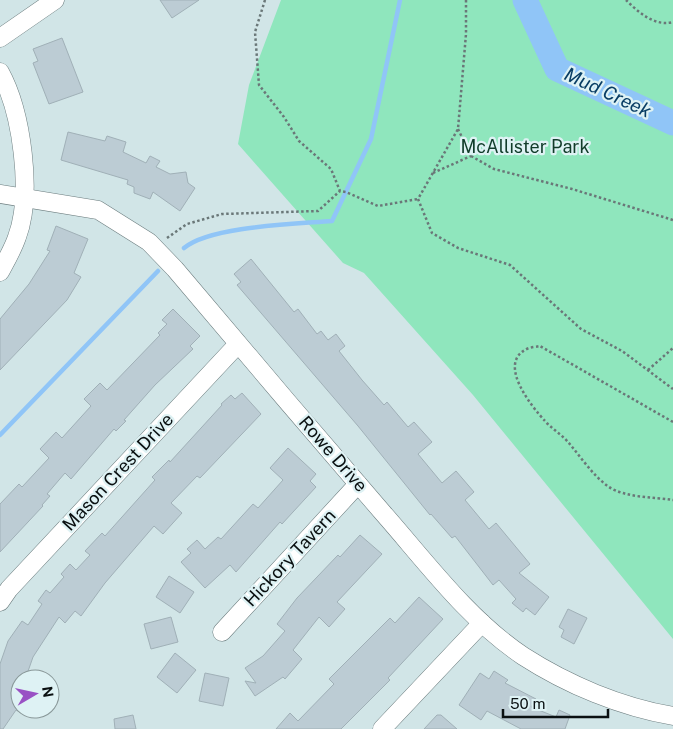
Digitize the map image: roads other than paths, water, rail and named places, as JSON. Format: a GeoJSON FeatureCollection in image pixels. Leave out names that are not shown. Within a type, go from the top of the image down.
{"type":"FeatureCollection","features":[{"type":"Feature","properties":{"kind":"street"},"geometry":{"type":"LineString","coordinates":[[0,38],[55,0]]}},
{"type":"Feature","properties":{"kind":"street"},"geometry":{"type":"LineString","coordinates":[[0,72],[18,124],[26,176],[18,236],[0,272]]}},
{"type":"Feature","properties":{"kind":"street","name":"Rowe Drive"},"geometry":{"type":"LineString","coordinates":[[0,194],[23,196],[98,210],[123,224],[154,247],[175,269],[462,604],[482,623],[522,655],[561,678],[598,694],[669,720]]}},
{"type":"Feature","properties":{"kind":"street","name":"Mason Crest Drive"},"geometry":{"type":"LineString","coordinates":[[0,602],[9,590],[238,344]]}},
{"type":"Feature","properties":{"kind":"street","name":"Hickory Tavern"},"geometry":{"type":"LineString","coordinates":[[222,632],[358,484]]}},
{"type":"Feature","properties":{"kind":"street"},"geometry":{"type":"LineString","coordinates":[[382,729],[482,623]]}},
{"type":"Feature","properties":{"kind":"waterway"},"geometry":{"type":"LineString","coordinates":[[184,248],[213,235],[254,227],[332,221],[371,139],[400,0]]}},
{"type":"Feature","properties":{"kind":"waterway","name":"Mud Creek"},"geometry":{"type":"LineString","coordinates":[[525,0],[557,69],[673,123]]}},
{"type":"Feature","properties":{"kind":"waterway"},"geometry":{"type":"LineString","coordinates":[[0,435],[158,271]]}},
{"type":"Feature","properties":{"kind":"park label","name":"McAllister Park"},"geometry":{"type":"Point","coordinates":[525,147]}}]}
